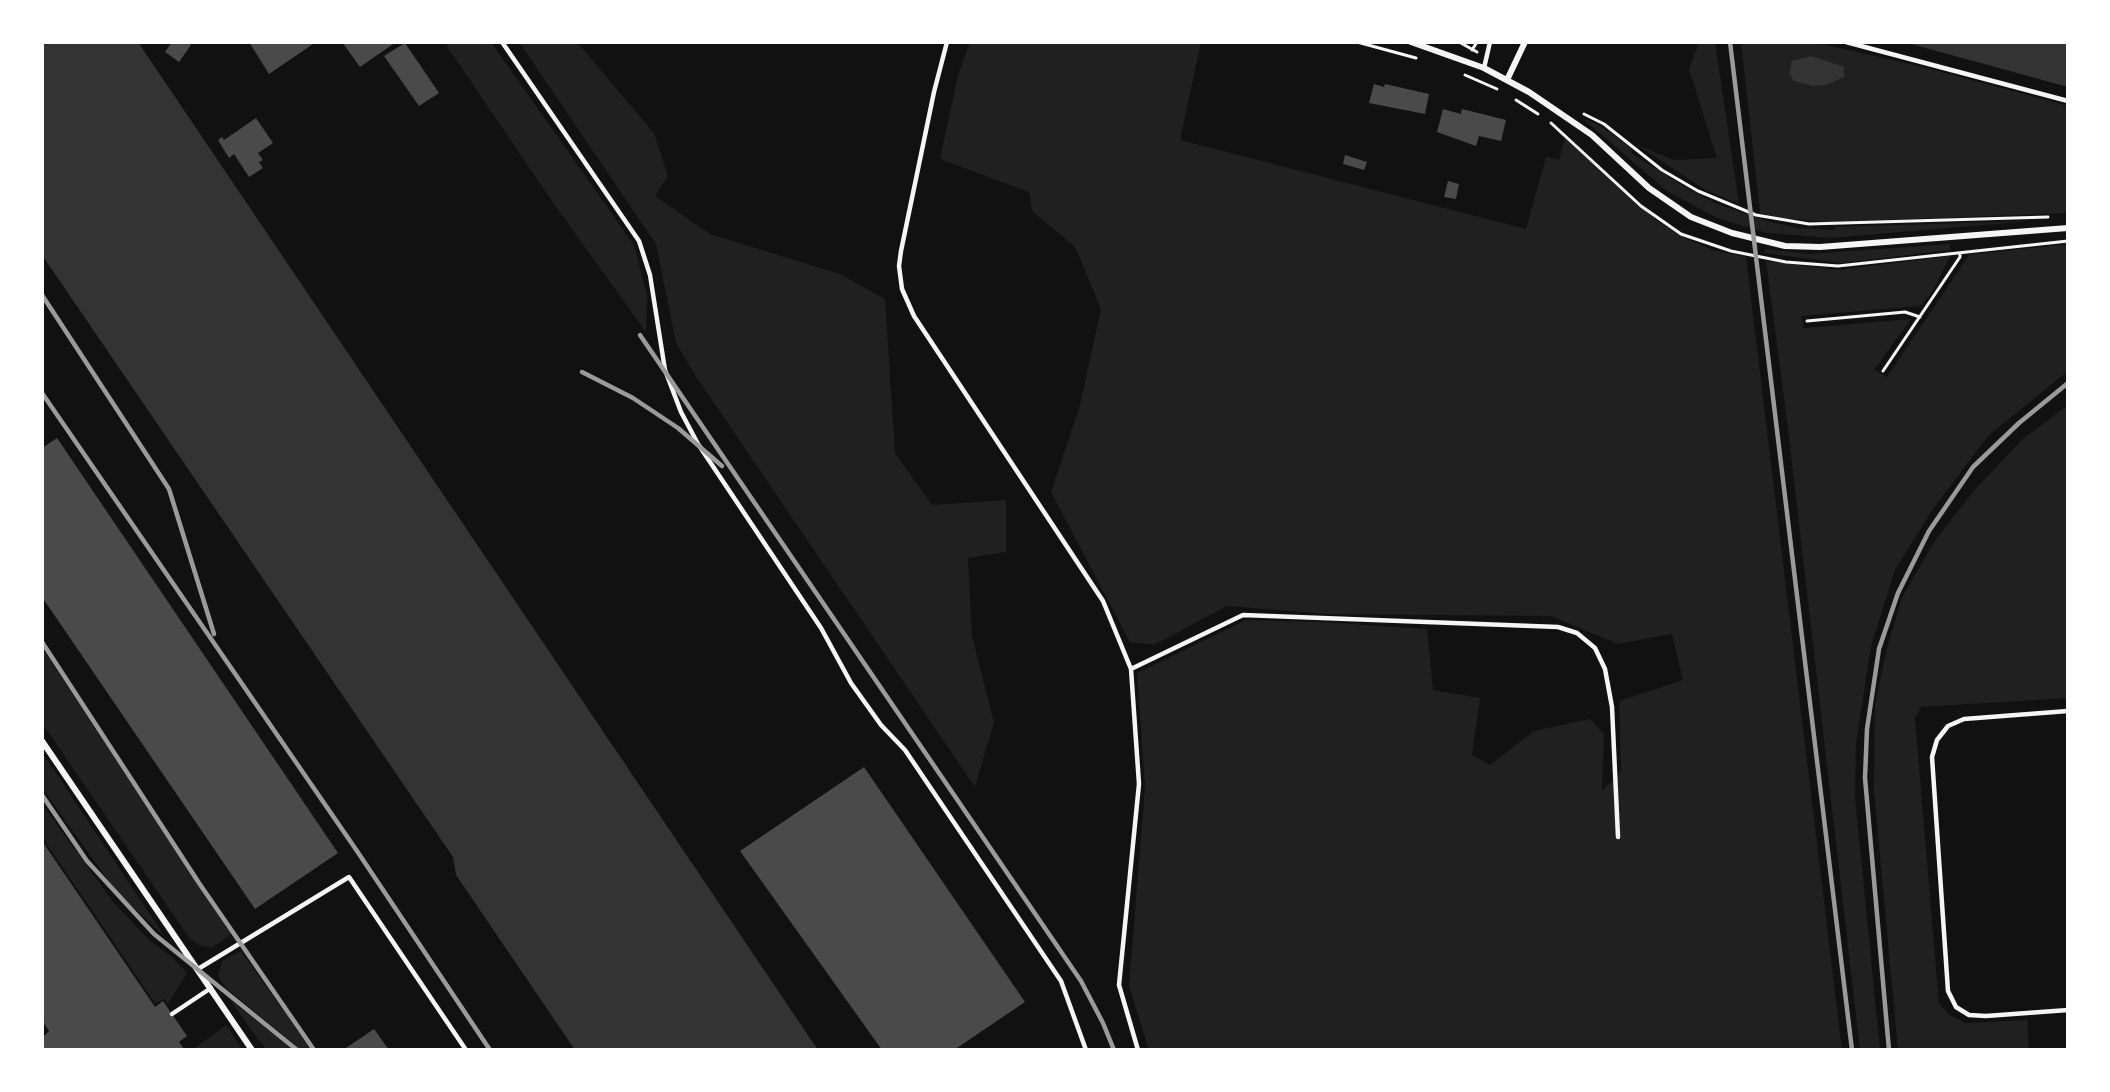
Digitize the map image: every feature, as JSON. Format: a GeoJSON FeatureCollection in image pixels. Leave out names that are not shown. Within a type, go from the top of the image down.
{"type":"FeatureCollection","features":[{"type":"Feature","properties":{"kind":"street"},"geometry":{"type":"LineString","coordinates":[[1411,42],[1484,68],[1508,80],[1583,128],[1649,188],[1691,217],[1731,233],[1785,246],[1820,247],[2068,228]]}},
{"type":"Feature","properties":{"kind":"street"},"geometry":{"type":"LineString","coordinates":[[1508,80],[1525,42]]}},
{"type":"Feature","properties":{"kind":"street"},"geometry":{"type":"LineString","coordinates":[[42,741],[252,1050]]}},
{"type":"Feature","properties":{"kind":"lane"},"geometry":{"type":"LineString","coordinates":[[502,42],[639,241],[650,275],[665,370],[681,412],[698,444],[821,628],[851,683],[881,725],[904,750],[1061,981],[1086,1050]]}},
{"type":"Feature","properties":{"kind":"lane"},"geometry":{"type":"LineString","coordinates":[[947,42],[934,92],[901,251],[899,266],[902,289],[914,316],[1103,601],[1131,669],[1139,784],[1119,985],[1138,1050]]}},
{"type":"Feature","properties":{"kind":"lane"},"geometry":{"type":"LineString","coordinates":[[1484,68],[1490,42]]}},
{"type":"Feature","properties":{"kind":"lane"},"geometry":{"type":"LineString","coordinates":[[1846,42],[2068,101]]}},
{"type":"Feature","properties":{"kind":"lane"},"geometry":{"type":"LineString","coordinates":[[1131,669],[1243,615],[1558,627],[1577,633],[1595,648],[1605,669],[1612,707],[1618,837]]}},
{"type":"Feature","properties":{"kind":"lane"},"geometry":{"type":"LineString","coordinates":[[2068,711],[1964,719],[1948,726],[1937,740],[1932,757],[1948,991],[1956,1006],[1969,1015],[1986,1016],[2068,1010]]}},
{"type":"Feature","properties":{"kind":"lane"},"geometry":{"type":"LineString","coordinates":[[198,969],[349,877],[466,1050]]}},
{"type":"Feature","properties":{"kind":"lane"},"geometry":{"type":"LineString","coordinates":[[172,1014],[211,988]]}},
{"type":"Feature","properties":{"kind":"path"},"geometry":{"type":"LineString","coordinates":[[1357,42],[1422,59]]}},
{"type":"Feature","properties":{"kind":"path"},"geometry":{"type":"LineString","coordinates":[[1459,42],[1472,49],[1477,42]]}},
{"type":"Feature","properties":{"kind":"path"},"geometry":{"type":"LineString","coordinates":[[1462,74],[1500,91]]}},
{"type":"Feature","properties":{"kind":"path"},"geometry":{"type":"LineString","coordinates":[[1509,95],[1552,123],[1641,206],[1682,234],[1742,253],[1786,262],[1838,266],[2068,241]]}},
{"type":"Feature","properties":{"kind":"path"},"geometry":{"type":"LineString","coordinates":[[1578,111],[1604,124],[1662,170],[1698,192],[1756,215],[1809,224],[2056,216]]}},
{"type":"Feature","properties":{"kind":"path"},"geometry":{"type":"LineString","coordinates":[[1882,371],[1960,257],[1961,236]]}},
{"type":"Feature","properties":{"kind":"path"},"geometry":{"type":"LineString","coordinates":[[1808,321],[1905,312],[1920,317]]}},
{"type":"Feature","properties":{"kind":"shaded area"},"geometry":{"type":"Polygon","coordinates":[[[42,42],[138,42],[818,1050],[575,1050],[456,875],[453,857],[42,255],[42,42]]]}},
{"type":"Feature","properties":{"kind":"shaded area"},"geometry":{"type":"Polygon","coordinates":[[[444,42],[491,42],[634,245],[647,295],[646,332],[556,207],[444,42]]]}},
{"type":"Feature","properties":{"kind":"shaded area"},"geometry":{"type":"Polygon","coordinates":[[[519,42],[577,42],[654,133],[668,176],[655,196],[710,234],[840,274],[885,299],[895,453],[932,505],[1006,500],[1006,552],[968,558],[972,636],[994,722],[975,787],[695,375],[676,343],[656,244],[519,42]]]}},
{"type":"Feature","properties":{"kind":"shaded area"},"geometry":{"type":"Polygon","coordinates":[[[970,42],[1201,42],[1180,140],[1526,229],[1546,157],[1559,160],[1565,138],[1657,221],[1684,238],[1713,250],[1746,257],[1842,1050],[1149,1050],[1129,986],[1145,786],[1137,673],[1246,620],[1427,629],[1433,690],[1480,698],[1472,755],[1490,765],[1534,731],[1590,719],[1604,734],[1602,791],[1621,772],[1619,701],[1683,680],[1672,634],[1618,644],[1551,616],[1328,614],[1227,606],[1154,645],[1130,642],[1051,492],[1080,405],[1101,309],[1075,247],[1032,211],[1029,192],[940,159],[958,75],[970,42]]]}},
{"type":"Feature","properties":{"kind":"shaded area"},"geometry":{"type":"Polygon","coordinates":[[[1699,42],[1715,42],[1739,204],[1704,189],[1637,145],[1674,160],[1717,158],[1689,69],[1699,42]]]}},
{"type":"Feature","properties":{"kind":"shaded area"},"geometry":{"type":"Polygon","coordinates":[[[1741,42],[1813,42],[1923,67],[2068,106],[2068,213],[1829,222],[1783,218],[1760,213],[1741,42]]]}},
{"type":"Feature","properties":{"kind":"shaded area"},"geometry":{"type":"Polygon","coordinates":[[[1904,42],[2068,42],[2068,87],[1904,42]]]}},
{"type":"Feature","properties":{"kind":"shaded area"},"geometry":{"type":"Polygon","coordinates":[[[1812,56],[1844,67],[1844,77],[1826,85],[1813,86],[1794,81],[1789,73],[1792,61],[1812,56]]]}},
{"type":"Feature","properties":{"kind":"shaded area"},"geometry":{"type":"Polygon","coordinates":[[[1582,118],[1599,125],[1632,148],[1631,153],[1688,189],[1717,204],[1770,222],[1798,228],[1834,230],[1835,227],[2030,221],[1831,238],[1767,233],[1717,218],[1667,191],[1582,118]]]}},
{"type":"Feature","properties":{"kind":"shaded area"},"geometry":{"type":"Polygon","coordinates":[[[1950,244],[1950,250],[1842,263],[1765,253],[1765,249],[1810,254],[1950,244]]]}},
{"type":"Feature","properties":{"kind":"shaded area"},"geometry":{"type":"Polygon","coordinates":[[[2068,244],[2068,371],[1988,436],[1933,509],[1895,570],[1871,646],[1856,744],[1855,797],[1880,1050],[1860,1050],[1788,429],[1766,261],[1839,270],[1950,256],[1932,292],[1920,306],[1801,316],[1804,328],[1911,319],[1874,370],[1887,377],[1969,255],[2068,244]]]}},
{"type":"Feature","properties":{"kind":"shaded area"},"geometry":{"type":"Polygon","coordinates":[[[2068,405],[2068,698],[1921,707],[1915,718],[1939,1004],[1950,1015],[1965,1023],[2027,1020],[2029,1049],[1898,1050],[1874,791],[1875,705],[1887,648],[1902,597],[1936,539],[1977,487],[2024,438],[2068,405]]]}},
{"type":"Feature","properties":{"kind":"shaded area"},"geometry":{"type":"Polygon","coordinates":[[[42,648],[231,934],[212,948],[201,946],[190,939],[42,723],[42,648]]]}},
{"type":"Feature","properties":{"kind":"shaded area"},"geometry":{"type":"Polygon","coordinates":[[[42,755],[165,937],[115,890],[42,788],[42,755]]]}},
{"type":"Feature","properties":{"kind":"shaded area"},"geometry":{"type":"Polygon","coordinates":[[[42,804],[114,903],[149,940],[172,957],[187,973],[168,1004],[164,999],[155,1003],[42,837],[42,804]]]}},
{"type":"Feature","properties":{"kind":"shaded area"},"geometry":{"type":"Polygon","coordinates":[[[241,951],[311,1050],[301,1050],[227,989],[218,976],[222,961],[241,951]]]}},
{"type":"Feature","properties":{"kind":"shaded area"},"geometry":{"type":"Polygon","coordinates":[[[229,999],[285,1043],[292,1050],[266,1050],[229,999]]]}},
{"type":"Feature","properties":{"kind":"shaded area"},"geometry":{"type":"Polygon","coordinates":[[[226,1025],[243,1050],[192,1050],[226,1025]]]}},
{"type":"Feature","properties":{"kind":"building"},"geometry":{"type":"Polygon","coordinates":[[[172,42],[186,42],[191,45],[179,62],[165,52],[172,42]]]}},
{"type":"Feature","properties":{"kind":"building"},"geometry":{"type":"Polygon","coordinates":[[[249,42],[316,42],[269,74],[249,42]]]}},
{"type":"Feature","properties":{"kind":"building"},"geometry":{"type":"Polygon","coordinates":[[[342,42],[396,42],[360,67],[342,42]]]}},
{"type":"Feature","properties":{"kind":"building"},"geometry":{"type":"Polygon","coordinates":[[[405,43],[439,93],[419,106],[384,56],[405,43]]]}},
{"type":"Feature","properties":{"kind":"building"},"geometry":{"type":"Polygon","coordinates":[[[1374,84],[1384,87],[1385,84],[1429,94],[1425,114],[1369,103],[1374,84]]]}},
{"type":"Feature","properties":{"kind":"building"},"geometry":{"type":"Polygon","coordinates":[[[1443,109],[1461,114],[1462,109],[1506,120],[1501,141],[1479,136],[1476,146],[1437,132],[1443,109]]]}},
{"type":"Feature","properties":{"kind":"building"},"geometry":{"type":"Polygon","coordinates":[[[256,118],[273,143],[258,153],[263,160],[259,162],[263,168],[249,177],[234,154],[229,158],[218,140],[222,137],[224,140],[256,118]]]}},
{"type":"Feature","properties":{"kind":"building"},"geometry":{"type":"Polygon","coordinates":[[[1345,155],[1367,162],[1364,170],[1343,164],[1345,155]]]}},
{"type":"Feature","properties":{"kind":"building"},"geometry":{"type":"Polygon","coordinates":[[[1448,181],[1459,184],[1456,199],[1444,197],[1448,181]]]}},
{"type":"Feature","properties":{"kind":"building"},"geometry":{"type":"Polygon","coordinates":[[[57,438],[338,853],[255,909],[42,597],[42,448],[57,438]]]}},
{"type":"Feature","properties":{"kind":"building"},"geometry":{"type":"Polygon","coordinates":[[[864,767],[1025,1002],[954,1050],[882,1050],[740,851],[864,767]]]}},
{"type":"Feature","properties":{"kind":"building"},"geometry":{"type":"Polygon","coordinates":[[[42,841],[155,1007],[163,1001],[187,1036],[179,1042],[185,1050],[42,1050],[42,1038],[49,1031],[42,1020],[42,841]]]}},
{"type":"Feature","properties":{"kind":"building"},"geometry":{"type":"Polygon","coordinates":[[[374,1029],[389,1050],[343,1050],[374,1029]]]}},
{"type":"Feature","properties":{"kind":"railway"},"geometry":{"type":"LineString","coordinates":[[1730,42],[1852,1050]]}},
{"type":"Feature","properties":{"kind":"railway"},"geometry":{"type":"LineString","coordinates":[[42,295],[169,489],[214,634]]}},
{"type":"Feature","properties":{"kind":"railway"},"geometry":{"type":"LineString","coordinates":[[640,335],[1081,981],[1114,1050]]}},
{"type":"Feature","properties":{"kind":"railway"},"geometry":{"type":"LineString","coordinates":[[582,372],[633,398],[678,428],[722,466]]}},
{"type":"Feature","properties":{"kind":"railway"},"geometry":{"type":"LineString","coordinates":[[1889,1050],[1865,778],[1867,729],[1879,649],[1898,593],[1929,531],[1973,467],[2019,423],[2068,383]]}},
{"type":"Feature","properties":{"kind":"railway"},"geometry":{"type":"LineString","coordinates":[[42,393],[357,851],[490,1050]]}},
{"type":"Feature","properties":{"kind":"railway"},"geometry":{"type":"LineString","coordinates":[[42,642],[199,883],[314,1050]]}},
{"type":"Feature","properties":{"kind":"railway"},"geometry":{"type":"LineString","coordinates":[[42,795],[87,861],[154,934],[297,1050]]}}]}
